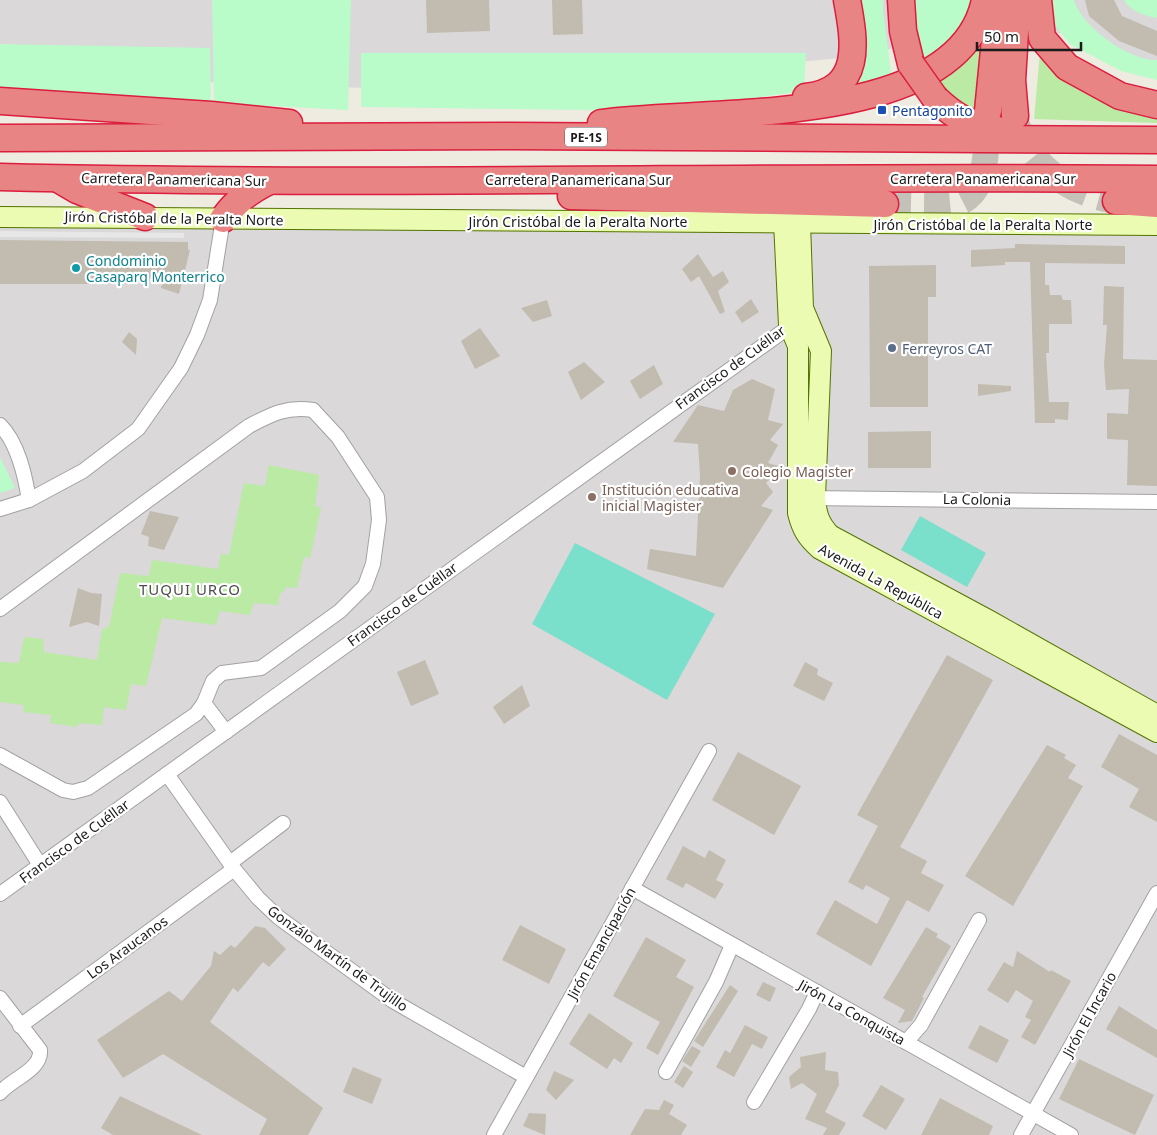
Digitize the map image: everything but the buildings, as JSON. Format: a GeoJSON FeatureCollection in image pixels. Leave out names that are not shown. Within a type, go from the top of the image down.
{"type":"FeatureCollection","features":[{"type":"Feature","properties":{"kind":"highway"},"geometry":{"type":"LineString","coordinates":[[508,136],[813,96],[828,91],[845,77],[853,57],[854,41],[847,0]]}},
{"type":"Feature","properties":{"kind":"highway"},"geometry":{"type":"LineString","coordinates":[[901,0],[903,32],[911,64],[935,98],[952,115],[967,122],[1023,136],[1113,140]]}},
{"type":"Feature","properties":{"kind":"highway"},"geometry":{"type":"LineString","coordinates":[[624,120],[790,109],[838,103],[885,91],[933,70],[956,53],[976,27],[985,0]]}},
{"type":"Feature","properties":{"kind":"highway"},"geometry":{"type":"LineString","coordinates":[[988,111],[999,0]]}},
{"type":"Feature","properties":{"kind":"highway"},"geometry":{"type":"LineString","coordinates":[[1015,116],[1012,80],[1017,0]]}},
{"type":"Feature","properties":{"kind":"highway"},"geometry":{"type":"LineString","coordinates":[[1038,0],[1042,38],[1067,66],[1120,96],[1157,105]]}},
{"type":"Feature","properties":{"kind":"highway"},"geometry":{"type":"LineString","coordinates":[[0,101],[211,115],[412,136]]}},
{"type":"Feature","properties":{"kind":"highway","name":"PE-1S"},"geometry":{"type":"LineString","coordinates":[[0,138],[508,136],[1157,140]]}},
{"type":"Feature","properties":{"kind":"highway","name":"Carretera Panamericana Sur"},"geometry":{"type":"LineString","coordinates":[[0,177],[269,181],[980,177],[1157,179]]}},
{"type":"Feature","properties":{"kind":"highway"},"geometry":{"type":"LineString","coordinates":[[58,178],[76,190],[146,217]]}},
{"type":"Feature","properties":{"kind":"highway"},"geometry":{"type":"LineString","coordinates":[[496,180],[525,193],[885,204]]}},
{"type":"Feature","properties":{"kind":"highway"},"geometry":{"type":"LineString","coordinates":[[223,219],[234,203],[245,194],[269,181]]}},
{"type":"Feature","properties":{"kind":"highway"},"geometry":{"type":"LineString","coordinates":[[1116,201],[1157,204]]}},
{"type":"Feature","properties":{"kind":"street","name":"Jirón Cristóbal de la Peralta Norte"},"geometry":{"type":"LineString","coordinates":[[0,216],[1157,226]]}},
{"type":"Feature","properties":{"kind":"street"},"geometry":{"type":"LineString","coordinates":[[0,509],[29,500],[83,471],[138,429],[162,398],[181,368],[210,300],[223,219]]}},
{"type":"Feature","properties":{"kind":"street","name":"Avenida La República"},"geometry":{"type":"LineString","coordinates":[[792,222],[806,498],[816,514],[820,525],[830,535],[990,621],[1157,715]]}},
{"type":"Feature","properties":{"kind":"street","name":"Francisco de Cuéllar"},"geometry":{"type":"LineString","coordinates":[[0,894],[797,321]]}},
{"type":"Feature","properties":{"kind":"street"},"geometry":{"type":"LineString","coordinates":[[0,609],[250,426],[275,413],[297,407],[313,410],[338,437],[377,497],[379,520],[373,564],[366,586],[340,611],[261,668],[222,673],[213,681],[204,703],[196,714],[88,788],[73,792],[62,790],[0,755]]}},
{"type":"Feature","properties":{"kind":"street"},"geometry":{"type":"LineString","coordinates":[[0,425],[18,455],[26,478],[29,500]]}},
{"type":"Feature","properties":{"kind":"street","name":"Avenida La República"},"geometry":{"type":"LineString","coordinates":[[806,498],[798,513],[802,529],[820,549],[1157,732]]}},
{"type":"Feature","properties":{"kind":"street","name":"La Colonia"},"geometry":{"type":"LineString","coordinates":[[806,498],[1157,502]]}},
{"type":"Feature","properties":{"kind":"street"},"geometry":{"type":"LineString","coordinates":[[204,703],[226,732]]}},
{"type":"Feature","properties":{"kind":"street","name":"Jirón Emancipación"},"geometry":{"type":"LineString","coordinates":[[494,1135],[709,751]]}},
{"type":"Feature","properties":{"kind":"street","name":"Gonzálo Martín de Trujillo"},"geometry":{"type":"LineString","coordinates":[[167,774],[232,866],[278,917],[405,1009],[526,1077]]}},
{"type":"Feature","properties":{"kind":"street"},"geometry":{"type":"LineString","coordinates":[[0,802],[40,865]]}},
{"type":"Feature","properties":{"kind":"street","name":"Los Araucanos"},"geometry":{"type":"LineString","coordinates":[[20,1026],[232,866],[283,823]]}},
{"type":"Feature","properties":{"kind":"street","name":"Jirón La Conquista"},"geometry":{"type":"LineString","coordinates":[[632,888],[1071,1135]]}},
{"type":"Feature","properties":{"kind":"street","name":"Jirón El Incario"},"geometry":{"type":"LineString","coordinates":[[1021,1135],[1157,893]]}},
{"type":"Feature","properties":{"kind":"street"},"geometry":{"type":"LineString","coordinates":[[906,1042],[921,1025],[979,920]]}},
{"type":"Feature","properties":{"kind":"street"},"geometry":{"type":"LineString","coordinates":[[666,1072],[716,982],[732,944]]}},
{"type":"Feature","properties":{"kind":"street"},"geometry":{"type":"LineString","coordinates":[[754,1102],[809,1009],[817,992]]}},
{"type":"Feature","properties":{"kind":"street"},"geometry":{"type":"LineString","coordinates":[[0,998],[40,1050],[39,1061],[0,1093]]}},
{"type":"Feature","properties":{"kind":"shaded area"},"geometry":{"type":"Polygon","coordinates":[[[0,0],[1157,0],[1157,70],[1073,33],[930,34],[873,55],[471,92],[0,74],[0,0]]]}},
{"type":"Feature","properties":{"kind":"shaded area"},"geometry":{"type":"Polygon","coordinates":[[[0,209],[1157,219],[1157,1135],[0,1135],[0,209]]]}},
{"type":"Feature","properties":{"kind":"shaded area"},"geometry":{"type":"Polygon","coordinates":[[[0,231],[184,233],[184,238],[0,237],[0,231]]]}},
{"type":"Feature","properties":{"kind":"shaded area"},"geometry":{"type":"Polygon","coordinates":[[[920,516],[986,553],[967,587],[901,550],[920,516]]]}},
{"type":"Feature","properties":{"kind":"shaded area"},"geometry":{"type":"Polygon","coordinates":[[[575,543],[715,614],[667,700],[532,624],[575,543]]]}},
{"type":"Feature","properties":{"kind":"green space"},"geometry":{"type":"Polygon","coordinates":[[[212,0],[351,0],[348,110],[214,103],[212,0]]]}},
{"type":"Feature","properties":{"kind":"green space"},"geometry":{"type":"Polygon","coordinates":[[[854,0],[883,0],[892,80],[847,95],[854,0]]]}},
{"type":"Feature","properties":{"kind":"green space"},"geometry":{"type":"Polygon","coordinates":[[[910,0],[975,0],[956,39],[925,65],[909,12],[910,0]]]}},
{"type":"Feature","properties":{"kind":"green space"},"geometry":{"type":"Polygon","coordinates":[[[1047,0],[1074,0],[1078,10],[1086,20],[1108,40],[1133,55],[1157,60],[1157,80],[1121,71],[1070,44],[1051,21],[1047,0]]]}},
{"type":"Feature","properties":{"kind":"green space"},"geometry":{"type":"Polygon","coordinates":[[[1124,0],[1157,0],[1157,18],[1138,12],[1124,0]]]}},
{"type":"Feature","properties":{"kind":"green space"},"geometry":{"type":"Polygon","coordinates":[[[986,19],[978,111],[966,110],[934,80],[952,68],[966,54],[986,19]]]}},
{"type":"Feature","properties":{"kind":"green space"},"geometry":{"type":"Polygon","coordinates":[[[0,44],[210,48],[211,102],[0,88],[0,44]]]}},
{"type":"Feature","properties":{"kind":"green space"},"geometry":{"type":"Polygon","coordinates":[[[361,53],[806,53],[804,91],[661,111],[361,107],[361,53]]]}},
{"type":"Feature","properties":{"kind":"green space"},"geometry":{"type":"Polygon","coordinates":[[[1040,53],[1062,80],[1110,105],[1157,118],[1157,123],[1034,119],[1040,53]]]}},
{"type":"Feature","properties":{"kind":"green space"},"geometry":{"type":"Polygon","coordinates":[[[0,457],[15,488],[0,493],[0,457]]]}},
{"type":"Feature","properties":{"kind":"green space"},"geometry":{"type":"Polygon","coordinates":[[[269,465],[319,475],[315,506],[321,508],[310,558],[304,557],[297,588],[285,587],[284,592],[280,593],[278,605],[254,603],[250,615],[220,611],[216,625],[162,618],[146,686],[131,684],[126,710],[104,707],[102,725],[79,723],[77,727],[50,723],[51,715],[23,712],[24,705],[0,702],[0,662],[19,663],[24,637],[43,639],[44,652],[97,660],[102,629],[109,627],[120,573],[149,576],[152,560],[218,569],[221,554],[229,555],[244,483],[265,486],[269,465]]]}},
{"type":"Feature","properties":{"kind":"tunnel"},"geometry":{"type":"LineString","coordinates":[[885,204],[952,204],[968,198],[981,178],[984,166],[988,117]]}},
{"type":"Feature","properties":{"kind":"tunnel"},"geometry":{"type":"LineString","coordinates":[[1016,122],[1022,138],[1031,152],[1054,176],[1083,192],[1116,201]]}},
{"type":"Feature","properties":{"kind":"place","name":"Pentagonito"},"geometry":{"type":"Point","coordinates":[882,110]}},
{"type":"Feature","properties":{"kind":"place","name":"Condominio Casaparq Monterrico"},"geometry":{"type":"Point","coordinates":[76,268]}},
{"type":"Feature","properties":{"kind":"place","name":"Ferreyros CAT"},"geometry":{"type":"Point","coordinates":[892,348]}},
{"type":"Feature","properties":{"kind":"place","name":"Colegio Magister"},"geometry":{"type":"Point","coordinates":[732,471]}},
{"type":"Feature","properties":{"kind":"place","name":"Institución educativa inicial Magister"},"geometry":{"type":"Point","coordinates":[592,497]}},
{"type":"Feature","properties":{"kind":"district","name":"TUQUI URCO"},"geometry":{"type":"Point","coordinates":[190,589]}}]}
